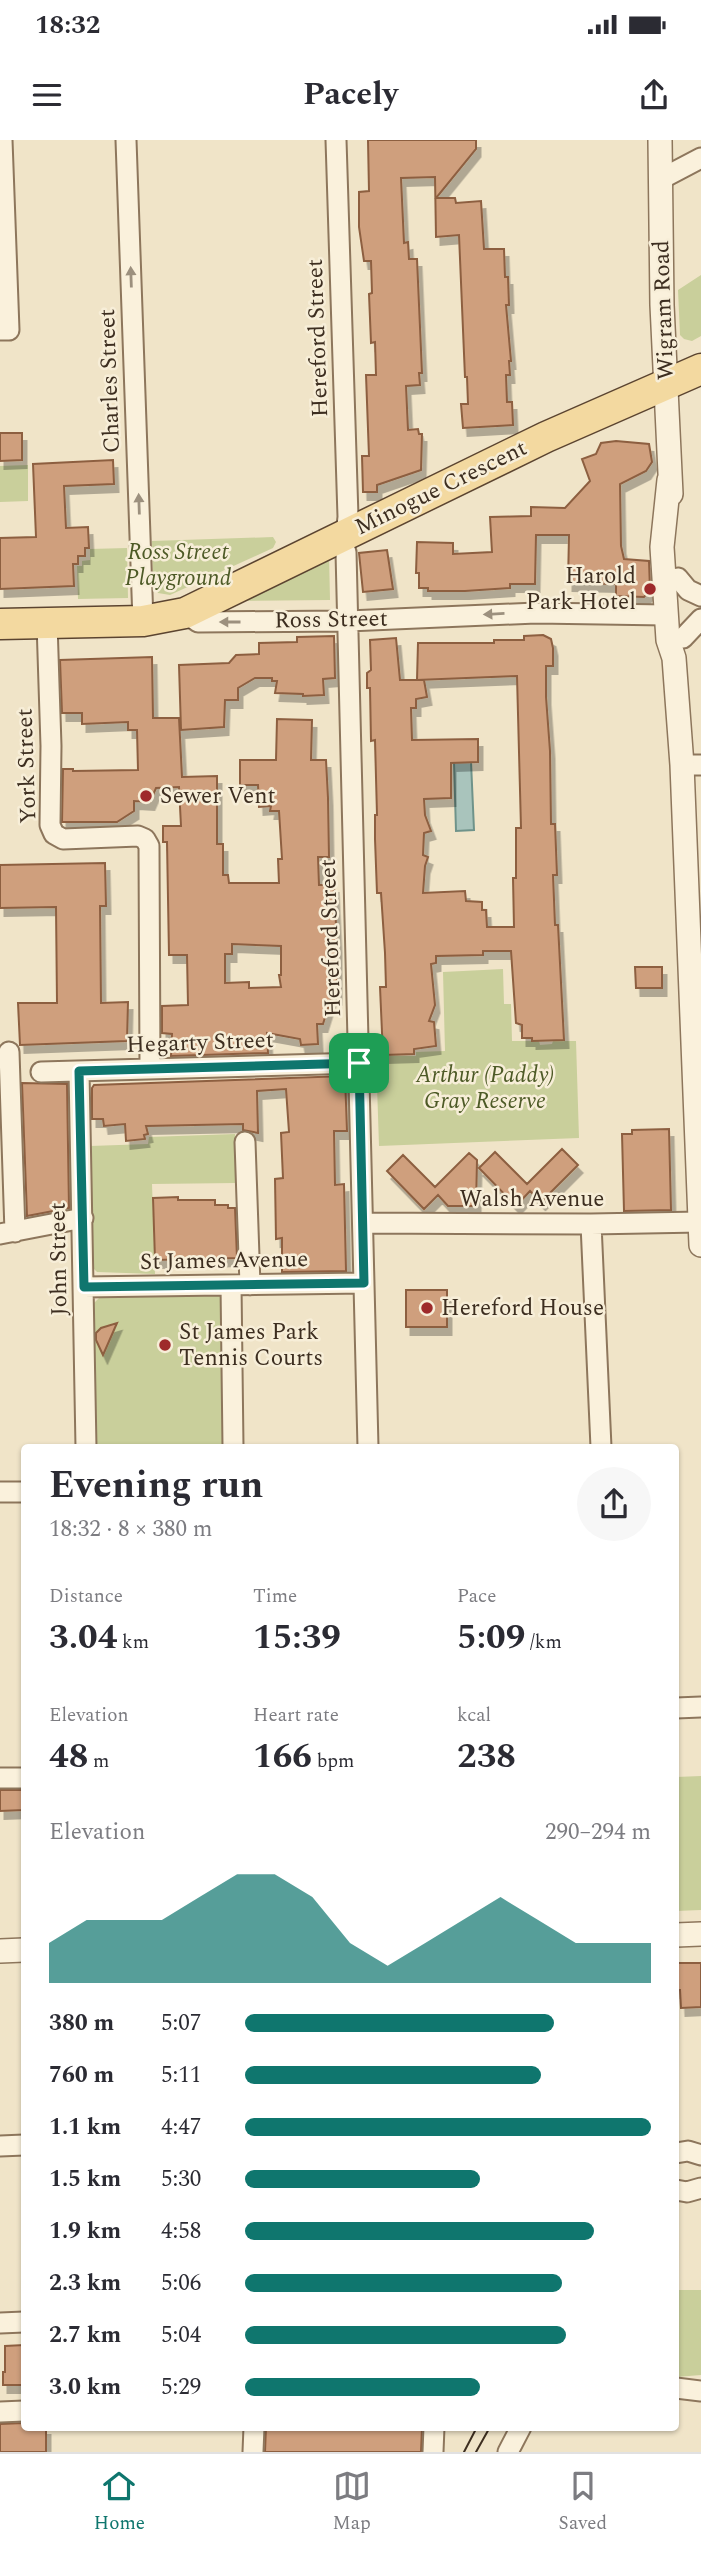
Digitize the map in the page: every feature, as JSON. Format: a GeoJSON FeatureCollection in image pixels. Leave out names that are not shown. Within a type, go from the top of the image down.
{"type":"FeatureCollection","features":[{"type":"Feature","properties":{"kind":"main road","name":"Minogue Crescent"},"geometry":{"type":"LineString","coordinates":[[184,613],[346,544],[546,437],[701,369]]}},
{"type":"Feature","properties":{"kind":"main road","name":"Ross Street"},"geometry":{"type":"LineString","coordinates":[[0,624],[143,621],[184,613]]}},
{"type":"Feature","properties":{"kind":"street"},"geometry":{"type":"LineString","coordinates":[[0,330],[9,330],[2,140]]}},
{"type":"Feature","properties":{"kind":"street","name":"Charles Street"},"geometry":{"type":"LineString","coordinates":[[127,140],[143,621]]}},
{"type":"Feature","properties":{"kind":"street","name":"Hereford Street"},"geometry":{"type":"LineString","coordinates":[[336,140],[348,517],[346,544],[368,1444]]}},
{"type":"Feature","properties":{"kind":"street","name":"Wigram Road"},"geometry":{"type":"LineString","coordinates":[[660,140],[662,305],[669,480],[678,578],[679,648],[691,765],[701,1233]]}},
{"type":"Feature","properties":{"kind":"street"},"geometry":{"type":"LineString","coordinates":[[661,179],[701,158]]}},
{"type":"Feature","properties":{"kind":"street","name":"Wigram Road"},"geometry":{"type":"LineString","coordinates":[[669,480],[662,547],[666,615],[668,640],[679,648]]}},
{"type":"Feature","properties":{"kind":"street"},"geometry":{"type":"LineString","coordinates":[[678,578],[688,590],[701,596]]}},
{"type":"Feature","properties":{"kind":"street","name":"Ross Street"},"geometry":{"type":"LineString","coordinates":[[184,613],[198,622],[348,621],[562,612],[666,615]]}},
{"type":"Feature","properties":{"kind":"street"},"geometry":{"type":"LineString","coordinates":[[679,648],[701,619]]}},
{"type":"Feature","properties":{"kind":"street","name":"York Street"},"geometry":{"type":"LineString","coordinates":[[47,623],[51,746],[50,825],[54,834],[63,839],[138,836],[145,839],[149,846],[150,1068]]}},
{"type":"Feature","properties":{"kind":"street"},"geometry":{"type":"LineString","coordinates":[[9,1052],[8,1233],[83,1218]]}},
{"type":"Feature","properties":{"kind":"street","name":"Hegarty Street"},"geometry":{"type":"LineString","coordinates":[[41,1072],[359,1063]]}},
{"type":"Feature","properties":{"kind":"street","name":"John Street"},"geometry":{"type":"LineString","coordinates":[[79,1071],[86,1444]]}},
{"type":"Feature","properties":{"kind":"street"},"geometry":{"type":"LineString","coordinates":[[233,1444],[245,1142]]}},
{"type":"Feature","properties":{"kind":"street","name":"Walsh Avenue"},"geometry":{"type":"LineString","coordinates":[[363,1223],[591,1224],[701,1233]]}},
{"type":"Feature","properties":{"kind":"street"},"geometry":{"type":"LineString","coordinates":[[591,1224],[601,1444]]}},
{"type":"Feature","properties":{"kind":"street","name":"St James Avenue"},"geometry":{"type":"LineString","coordinates":[[84,1287],[364,1283]]}},
{"type":"Feature","properties":{"kind":"street"},"geometry":{"type":"LineString","coordinates":[[0,1492],[21,1492]]}},
{"type":"Feature","properties":{"kind":"street"},"geometry":{"type":"LineString","coordinates":[[679,1708],[701,1707]]}},
{"type":"Feature","properties":{"kind":"street"},"geometry":{"type":"LineString","coordinates":[[0,1778],[21,1778]]}},
{"type":"Feature","properties":{"kind":"street"},"geometry":{"type":"LineString","coordinates":[[679,1935],[701,1934]]}},
{"type":"Feature","properties":{"kind":"street"},"geometry":{"type":"LineString","coordinates":[[0,1951],[21,1950]]}},
{"type":"Feature","properties":{"kind":"street"},"geometry":{"type":"LineString","coordinates":[[0,2146],[21,2145]]}},
{"type":"Feature","properties":{"kind":"street"},"geometry":{"type":"LineString","coordinates":[[679,2152],[688,2151],[701,2155]]}},
{"type":"Feature","properties":{"kind":"street"},"geometry":{"type":"LineString","coordinates":[[679,2191],[687,2192],[701,2188]]}},
{"type":"Feature","properties":{"kind":"street"},"geometry":{"type":"LineString","coordinates":[[0,2323],[21,2322]]}},
{"type":"Feature","properties":{"kind":"street"},"geometry":{"type":"LineString","coordinates":[[679,2388],[701,2391]]}},
{"type":"Feature","properties":{"kind":"street"},"geometry":{"type":"LineString","coordinates":[[0,2412],[21,2411]]}},
{"type":"Feature","properties":{"kind":"street"},"geometry":{"type":"LineString","coordinates":[[253,2452],[254,2431]]}},
{"type":"Feature","properties":{"kind":"street"},"geometry":{"type":"LineString","coordinates":[[433,2452],[434,2431]]}},
{"type":"Feature","properties":{"kind":"street"},"geometry":{"type":"LineString","coordinates":[[508,2452],[519,2431]]}},
{"type":"Feature","properties":{"kind":"green space"},"geometry":{"type":"Polygon","coordinates":[[[701,275],[701,336],[692,341],[680,335],[678,290],[701,275]]]}},
{"type":"Feature","properties":{"kind":"green space"},"geometry":{"type":"Polygon","coordinates":[[[28,465],[28,501],[0,502],[0,466],[28,465]]]}},
{"type":"Feature","properties":{"kind":"green space","name":"Ross Street Playground"},"geometry":{"type":"Polygon","coordinates":[[[273,537],[276,542],[273,548],[170,595],[158,593],[153,585],[152,541],[273,537]]]}},
{"type":"Feature","properties":{"kind":"green space"},"geometry":{"type":"Polygon","coordinates":[[[127,548],[128,598],[78,599],[77,566],[82,566],[82,561],[90,560],[90,549],[127,548]]]}},
{"type":"Feature","properties":{"kind":"green space"},"geometry":{"type":"Polygon","coordinates":[[[329,554],[330,600],[234,601],[329,554]]]}},
{"type":"Feature","properties":{"kind":"green space","name":"Arthur (Paddy) Gray Reserve"},"geometry":{"type":"Polygon","coordinates":[[[503,969],[504,1004],[511,1004],[512,1041],[539,1041],[540,1045],[552,1044],[553,1041],[576,1041],[579,1138],[379,1146],[376,1055],[416,1056],[416,1052],[445,1051],[443,972],[503,969]]]}},
{"type":"Feature","properties":{"kind":"green space"},"geometry":{"type":"Polygon","coordinates":[[[235,1134],[236,1183],[152,1184],[155,1274],[97,1272],[93,1268],[90,1146],[148,1144],[149,1137],[235,1134]]]}},
{"type":"Feature","properties":{"kind":"green space"},"geometry":{"type":"Polygon","coordinates":[[[224,1293],[226,1444],[91,1444],[93,1304],[102,1295],[224,1293]]]}},
{"type":"Feature","properties":{"kind":"green space"},"geometry":{"type":"Polygon","coordinates":[[[701,1776],[701,1910],[679,1911],[679,1777],[701,1776]]]}},
{"type":"Feature","properties":{"kind":"green space"},"geometry":{"type":"Polygon","coordinates":[[[679,2290],[701,2290],[701,2375],[679,2377],[679,2290]]]}},
{"type":"Feature","properties":{"kind":"water"},"geometry":{"type":"Polygon","coordinates":[[[454,762],[471,762],[474,830],[456,831],[454,762]]]}},
{"type":"Feature","properties":{"kind":"building"},"geometry":{"type":"Polygon","coordinates":[[[368,140],[476,140],[476,149],[436,198],[455,198],[456,203],[481,201],[484,249],[504,249],[505,277],[508,277],[509,305],[506,305],[511,361],[510,375],[506,375],[507,402],[512,402],[513,425],[463,428],[461,404],[468,404],[459,235],[436,237],[435,177],[401,178],[404,243],[408,242],[409,259],[417,259],[422,373],[419,373],[420,385],[406,386],[408,430],[418,429],[419,434],[422,434],[421,470],[377,485],[377,492],[363,492],[362,456],[369,456],[366,375],[376,375],[375,342],[371,343],[371,261],[364,261],[359,227],[359,192],[369,191],[368,140]]]}},
{"type":"Feature","properties":{"kind":"building"},"geometry":{"type":"Polygon","coordinates":[[[0,433],[22,433],[22,460],[0,461],[0,433]]]}},
{"type":"Feature","properties":{"kind":"building"},"geometry":{"type":"Polygon","coordinates":[[[616,441],[649,444],[652,462],[646,471],[620,484],[621,546],[624,559],[649,561],[650,590],[644,597],[616,596],[616,584],[568,583],[569,535],[536,535],[535,584],[510,584],[510,588],[465,591],[428,591],[428,588],[419,588],[419,573],[416,573],[417,542],[453,543],[453,554],[492,552],[490,517],[531,516],[531,507],[565,508],[590,481],[582,459],[596,454],[601,443],[616,441]]]}},
{"type":"Feature","properties":{"kind":"building"},"geometry":{"type":"Polygon","coordinates":[[[113,460],[114,484],[64,486],[66,528],[88,527],[89,548],[85,548],[85,556],[78,556],[78,564],[73,564],[74,586],[0,589],[0,538],[36,537],[33,464],[113,460]]]}},
{"type":"Feature","properties":{"kind":"building"},"geometry":{"type":"Polygon","coordinates":[[[387,550],[393,589],[363,592],[359,553],[387,550]]]}},
{"type":"Feature","properties":{"kind":"building"},"geometry":{"type":"Polygon","coordinates":[[[543,635],[551,639],[553,666],[546,666],[546,697],[551,824],[555,824],[555,925],[558,925],[564,1040],[532,1041],[532,1038],[522,1038],[522,1025],[516,1023],[511,951],[483,951],[483,955],[436,956],[436,963],[431,964],[435,1005],[429,1021],[434,1022],[436,1046],[414,1049],[414,1054],[383,1055],[380,987],[386,987],[385,953],[381,893],[377,893],[375,740],[371,741],[370,688],[367,688],[367,673],[371,670],[370,640],[396,638],[400,680],[417,680],[418,643],[494,643],[494,640],[524,640],[524,636],[543,635]],[[517,676],[417,680],[424,680],[427,697],[416,699],[416,708],[411,708],[412,740],[478,739],[478,762],[451,763],[451,798],[424,799],[425,815],[431,831],[424,833],[423,855],[428,857],[423,893],[465,891],[466,901],[482,902],[482,910],[486,910],[487,927],[514,927],[516,828],[521,828],[517,676]]]}},
{"type":"Feature","properties":{"kind":"building"},"geometry":{"type":"Polygon","coordinates":[[[334,636],[335,678],[323,679],[324,695],[275,693],[277,681],[272,681],[272,678],[255,678],[238,688],[238,700],[225,700],[224,727],[181,730],[179,665],[229,663],[236,655],[259,654],[259,643],[297,642],[297,637],[334,636]]]}},
{"type":"Feature","properties":{"kind":"building"},"geometry":{"type":"Polygon","coordinates":[[[152,657],[153,718],[179,718],[182,777],[217,776],[217,844],[223,844],[223,875],[228,875],[229,883],[279,883],[278,859],[282,859],[279,811],[270,811],[271,806],[259,807],[258,785],[240,785],[240,760],[276,760],[277,719],[312,720],[311,760],[326,760],[328,798],[329,857],[318,857],[319,885],[334,885],[337,945],[337,997],[331,998],[323,1024],[317,1024],[318,1044],[301,1045],[300,1039],[267,1033],[268,1053],[171,1056],[172,1034],[162,1033],[162,1006],[188,1005],[187,955],[169,955],[167,842],[163,842],[163,826],[181,826],[179,787],[156,788],[150,802],[134,801],[134,811],[117,822],[62,822],[63,769],[138,770],[137,730],[128,730],[128,722],[82,724],[82,713],[62,713],[60,660],[152,657]],[[232,944],[232,954],[225,954],[225,983],[249,982],[249,988],[281,987],[281,946],[232,944]]]}},
{"type":"Feature","properties":{"kind":"building"},"geometry":{"type":"Polygon","coordinates":[[[105,863],[106,906],[100,906],[101,1003],[128,1002],[127,1041],[20,1045],[18,1003],[57,1003],[56,907],[0,908],[0,865],[105,863]]]}},
{"type":"Feature","properties":{"kind":"building"},"geometry":{"type":"Polygon","coordinates":[[[635,967],[662,967],[662,988],[636,988],[635,967]]]}},
{"type":"Feature","properties":{"kind":"building"},"geometry":{"type":"Polygon","coordinates":[[[345,1076],[347,1131],[334,1131],[335,1185],[344,1184],[346,1271],[282,1272],[282,1238],[276,1239],[275,1179],[283,1178],[281,1133],[289,1132],[286,1089],[257,1091],[258,1133],[243,1130],[243,1124],[146,1126],[148,1134],[144,1135],[145,1139],[126,1141],[125,1124],[104,1126],[103,1119],[92,1119],[94,1085],[345,1076]]]}},
{"type":"Feature","properties":{"kind":"building"},"geometry":{"type":"Polygon","coordinates":[[[22,1083],[67,1084],[69,1208],[27,1216],[22,1083]]]}},
{"type":"Feature","properties":{"kind":"building"},"geometry":{"type":"Polygon","coordinates":[[[669,1129],[671,1210],[624,1211],[622,1134],[632,1134],[632,1130],[669,1129]]]}},
{"type":"Feature","properties":{"kind":"building"},"geometry":{"type":"Polygon","coordinates":[[[562,1149],[578,1165],[541,1202],[530,1191],[516,1206],[479,1168],[495,1152],[527,1184],[562,1149]]]}},
{"type":"Feature","properties":{"kind":"building"},"geometry":{"type":"Polygon","coordinates":[[[469,1153],[477,1160],[476,1206],[448,1206],[438,1195],[424,1209],[387,1171],[403,1155],[435,1187],[469,1153]]]}},
{"type":"Feature","properties":{"kind":"building"},"geometry":{"type":"Polygon","coordinates":[[[178,1197],[178,1200],[215,1200],[215,1205],[235,1208],[237,1258],[155,1260],[153,1198],[178,1197]]]}},
{"type":"Feature","properties":{"kind":"building","name":"Hereford House"},"geometry":{"type":"Polygon","coordinates":[[[406,1290],[447,1290],[447,1327],[406,1327],[406,1290]]]}},
{"type":"Feature","properties":{"kind":"building"},"geometry":{"type":"Polygon","coordinates":[[[117,1323],[103,1355],[96,1340],[96,1333],[101,1328],[117,1323]]]}},
{"type":"Feature","properties":{"kind":"building"},"geometry":{"type":"Polygon","coordinates":[[[0,1790],[21,1790],[21,1810],[0,1811],[0,1790]]]}},
{"type":"Feature","properties":{"kind":"building"},"geometry":{"type":"Polygon","coordinates":[[[679,1963],[701,1963],[701,2007],[681,2008],[679,1963]]]}},
{"type":"Feature","properties":{"kind":"building"},"geometry":{"type":"Polygon","coordinates":[[[21,2345],[21,2385],[3,2385],[5,2346],[21,2345]]]}},
{"type":"Feature","properties":{"kind":"building"},"geometry":{"type":"Polygon","coordinates":[[[21,2423],[21,2431],[46,2431],[46,2452],[0,2452],[0,2424],[21,2423]]]}},
{"type":"Feature","properties":{"kind":"building"},"geometry":{"type":"Polygon","coordinates":[[[266,2431],[422,2431],[421,2452],[265,2452],[266,2431]]]}},
{"type":"Feature","properties":{"kind":"tram line"},"geometry":{"type":"LineString","coordinates":[[464,2452],[475,2431]]}},
{"type":"Feature","properties":{"kind":"tram line"},"geometry":{"type":"LineString","coordinates":[[476,2452],[488,2431]]}},
{"type":"Feature","properties":{"kind":"place","name":"Harold Park Hotel"},"geometry":{"type":"Point","coordinates":[650,589]}},
{"type":"Feature","properties":{"kind":"place","name":"Sewer Vent"},"geometry":{"type":"Point","coordinates":[146,796]}},
{"type":"Feature","properties":{"kind":"place","name":"Hereford House"},"geometry":{"type":"Point","coordinates":[427,1308]}},
{"type":"Feature","properties":{"kind":"place","name":"St James Park Tennis Courts"},"geometry":{"type":"Point","coordinates":[165,1345]}},
{"type":"Feature","properties":{"kind":"route"},"geometry":{"type":"LineString","coordinates":[[359,1063],[364,1283],[84,1287],[79,1071],[359,1063]]}}]}
